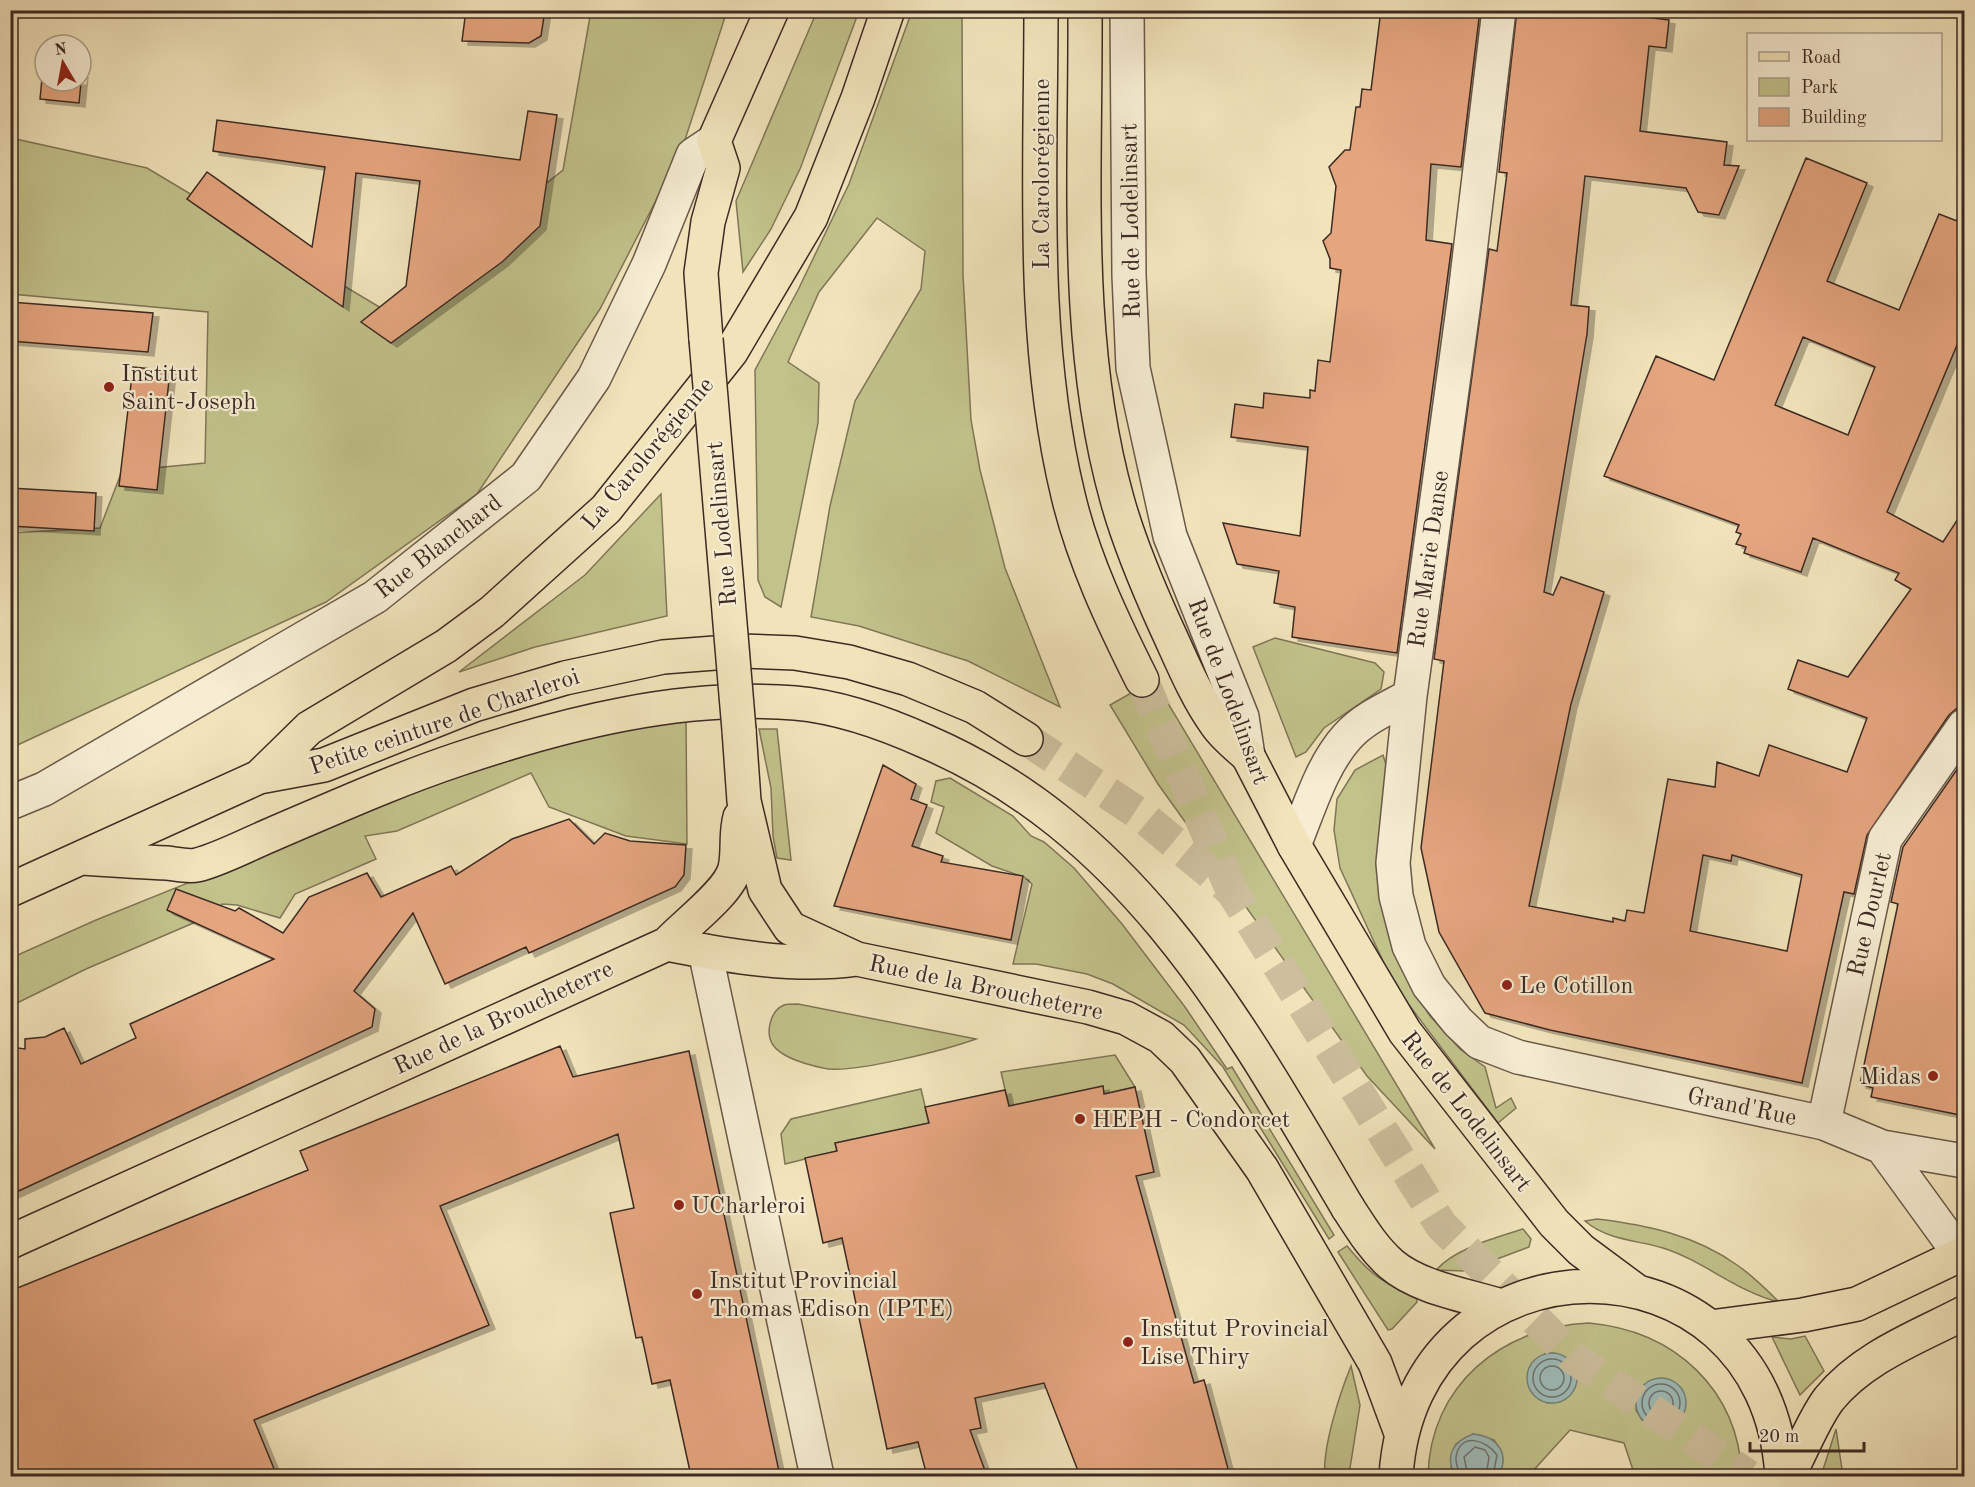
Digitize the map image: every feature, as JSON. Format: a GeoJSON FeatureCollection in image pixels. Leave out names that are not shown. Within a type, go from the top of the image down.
{"type":"FeatureCollection","features":[{"type":"Feature","properties":{"kind":"main road"},"geometry":{"type":"LineString","coordinates":[[714,141],[772,10]]}},
{"type":"Feature","properties":{"kind":"main road","name":"La Carolorégienne"},"geometry":{"type":"LineString","coordinates":[[259,777],[309,728],[447,646],[492,612],[606,509],[731,352],[812,217],[858,98],[888,10]]}},
{"type":"Feature","properties":{"kind":"main road","name":"La Carolorégienne"},"geometry":{"type":"LineString","coordinates":[[1041,10],[1041,282],[1057,437],[1068,496],[1092,565],[1120,637],[1142,680]]}},
{"type":"Feature","properties":{"kind":"main road"},"geometry":{"type":"LineString","coordinates":[[1085,10],[1086,271],[1091,356],[1103,437],[1117,499],[1135,555],[1158,609],[1189,677],[1216,725],[1248,756]]}},
{"type":"Feature","properties":{"kind":"main road","name":"Rue Lodelinsart"},"geometry":{"type":"LineString","coordinates":[[714,141],[723,168],[708,222],[701,273],[744,801],[765,890],[790,928],[857,959]]}},
{"type":"Feature","properties":{"kind":"main road","name":"Petite ceinture de Charleroi"},"geometry":{"type":"LineString","coordinates":[[10,890],[259,777],[324,765],[474,705],[565,678],[663,657],[741,651],[795,653],[849,662],[908,679],[975,707],[1026,739]]}},
{"type":"Feature","properties":{"kind":"main road"},"geometry":{"type":"LineString","coordinates":[[83,858],[196,865],[416,774],[537,733],[640,711],[714,703],[796,703],[864,716],[955,754],[993,774],[1075,832],[1109,865],[1172,934],[1204,976],[1269,1074],[1365,1236],[1392,1265],[1426,1282],[1501,1306]]}},
{"type":"Feature","properties":{"kind":"main road","name":"Rue de Lodelinsart"},"geometry":{"type":"LineString","coordinates":[[1248,756],[1294,845],[1405,1032],[1554,1223],[1581,1250],[1635,1290]]}},
{"type":"Feature","properties":{"kind":"main road","name":"Rue Lodelinsart"},"geometry":{"type":"LineString","coordinates":[[667,944],[686,923],[712,903],[735,870],[739,822],[744,801]]}},
{"type":"Feature","properties":{"kind":"main road","name":"Rue de la Broucheterre"},"geometry":{"type":"LineString","coordinates":[[10,1242],[667,944],[705,951],[824,964],[857,959],[1088,1007],[1126,1018],[1161,1037],[1185,1060],[1262,1169],[1375,1363],[1401,1433]]}},
{"type":"Feature","properties":{"kind":"main road"},"geometry":{"type":"LineString","coordinates":[[1710,1327],[1803,1315],[1857,1304],[1964,1256]]}},
{"type":"Feature","properties":{"kind":"main road"},"geometry":{"type":"LineString","coordinates":[[1396,1476],[1401,1433],[1408,1410],[1425,1376],[1453,1341],[1501,1306],[1532,1293],[1588,1285],[1635,1290],[1684,1309],[1710,1327],[1741,1358],[1758,1383],[1770,1407],[1780,1444],[1782,1476]]}},
{"type":"Feature","properties":{"kind":"main road"},"geometry":{"type":"LineString","coordinates":[[1788,1476],[1829,1399],[1860,1371],[1895,1346],[1965,1313]]}},
{"type":"Feature","properties":{"kind":"street","name":"Rue de Lodelinsart"},"geometry":{"type":"LineString","coordinates":[[1127,10],[1129,275],[1133,368],[1170,536],[1242,717],[1248,756]]}},
{"type":"Feature","properties":{"kind":"street","name":"Rue Marie Danse"},"geometry":{"type":"LineString","coordinates":[[1498,10],[1464,302],[1410,696],[1393,864],[1396,896],[1409,946],[1429,986],[1458,1022],[1479,1042],[1518,1057]]}},
{"type":"Feature","properties":{"kind":"street","name":"Rue Blanchard"},"geometry":{"type":"LineString","coordinates":[[10,802],[44,789],[375,597],[526,477],[594,378],[649,264],[693,155],[714,141]]}},
{"type":"Feature","properties":{"kind":"street"},"geometry":{"type":"LineString","coordinates":[[1294,845],[1329,764],[1347,736],[1370,717],[1410,696]]}},
{"type":"Feature","properties":{"kind":"street","name":"Rue Dourlet"},"geometry":{"type":"LineString","coordinates":[[1824,1123],[1885,839],[1965,726]]}},
{"type":"Feature","properties":{"kind":"street"},"geometry":{"type":"LineString","coordinates":[[705,951],[817,1476]]}},
{"type":"Feature","properties":{"kind":"street","name":"Grand'Rue"},"geometry":{"type":"LineString","coordinates":[[1518,1057],[1824,1123],[1882,1147],[1965,1161]]}},
{"type":"Feature","properties":{"kind":"street"},"geometry":{"type":"LineString","coordinates":[[1882,1147],[1964,1256]]}},
{"type":"Feature","properties":{"kind":"green space"},"geometry":{"type":"Polygon","coordinates":[[[591,11],[727,11],[681,152],[600,309],[477,494],[326,602],[11,748],[11,533],[100,528],[122,471],[205,463],[208,312],[11,294],[11,138],[147,168],[386,311],[563,170],[591,11]]]}},
{"type":"Feature","properties":{"kind":"green space"},"geometry":{"type":"Polygon","coordinates":[[[817,11],[859,11],[800,169],[771,229],[743,272],[736,201],[817,11]]]}},
{"type":"Feature","properties":{"kind":"green space"},"geometry":{"type":"Polygon","coordinates":[[[912,11],[962,11],[963,275],[971,420],[980,470],[1005,568],[1060,707],[968,661],[859,626],[811,617],[830,506],[855,401],[921,289],[925,251],[877,218],[819,292],[788,362],[819,383],[818,423],[781,607],[765,597],[758,580],[755,370],[798,290],[849,184],[912,11]]]}},
{"type":"Feature","properties":{"kind":"green space"},"geometry":{"type":"Polygon","coordinates":[[[661,494],[667,616],[535,647],[459,672],[585,575],[661,494]]]}},
{"type":"Feature","properties":{"kind":"green space"},"geometry":{"type":"Polygon","coordinates":[[[1275,638],[1375,663],[1384,672],[1381,689],[1324,728],[1306,752],[1296,757],[1253,647],[1275,638]]]}},
{"type":"Feature","properties":{"kind":"green space"},"geometry":{"type":"Polygon","coordinates":[[[1154,680],[1435,1149],[1367,1076],[1158,784],[1110,705],[1154,680]]]}},
{"type":"Feature","properties":{"kind":"green space"},"geometry":{"type":"Polygon","coordinates":[[[686,719],[687,844],[626,836],[549,807],[531,773],[397,831],[365,836],[376,859],[295,894],[280,918],[237,905],[222,904],[212,915],[86,969],[11,1006],[11,958],[96,920],[473,768],[620,729],[686,719]]]}},
{"type":"Feature","properties":{"kind":"green space"},"geometry":{"type":"Polygon","coordinates":[[[759,729],[777,729],[791,860],[777,858],[773,836],[771,788],[759,729]]]}},
{"type":"Feature","properties":{"kind":"green space"},"geometry":{"type":"Polygon","coordinates":[[[1383,755],[1387,768],[1378,857],[1379,887],[1394,947],[1416,994],[1430,1016],[1460,1049],[1485,1067],[1496,1108],[1511,1098],[1516,1108],[1498,1123],[1394,985],[1340,868],[1334,830],[1337,799],[1355,770],[1383,755]]]}},
{"type":"Feature","properties":{"kind":"green space"},"geometry":{"type":"Polygon","coordinates":[[[950,778],[1013,816],[1031,836],[1044,842],[1074,868],[1122,924],[1185,1007],[1227,1069],[1232,1067],[1334,1235],[1329,1239],[1223,1067],[1184,1025],[1113,984],[1087,974],[1036,964],[1013,964],[1032,884],[1024,877],[992,866],[936,833],[944,807],[931,802],[936,781],[950,778]]]}},
{"type":"Feature","properties":{"kind":"green space"},"geometry":{"type":"Polygon","coordinates":[[[798,1004],[976,1039],[876,1065],[823,1068],[803,1063],[783,1054],[773,1045],[769,1035],[770,1023],[775,1012],[784,1005],[798,1004]]]}},
{"type":"Feature","properties":{"kind":"green space"},"geometry":{"type":"Polygon","coordinates":[[[1115,1055],[1135,1087],[1104,1094],[1103,1087],[1009,1106],[1001,1072],[1115,1055]]]}},
{"type":"Feature","properties":{"kind":"green space"},"geometry":{"type":"Polygon","coordinates":[[[921,1089],[929,1123],[835,1143],[837,1151],[785,1164],[781,1134],[791,1119],[921,1089]]]}},
{"type":"Feature","properties":{"kind":"green space"},"geometry":{"type":"Polygon","coordinates":[[[1597,1219],[1652,1228],[1704,1246],[1743,1269],[1779,1302],[1749,1291],[1678,1254],[1663,1248],[1612,1236],[1585,1221],[1597,1219]]]}},
{"type":"Feature","properties":{"kind":"green space"},"geometry":{"type":"Polygon","coordinates":[[[1523,1229],[1531,1239],[1529,1247],[1465,1271],[1436,1270],[1444,1262],[1465,1250],[1523,1229]]]}},
{"type":"Feature","properties":{"kind":"green space"},"geometry":{"type":"Polygon","coordinates":[[[1347,1246],[1377,1277],[1416,1297],[1417,1302],[1392,1329],[1388,1330],[1338,1252],[1347,1246]]]}},
{"type":"Feature","properties":{"kind":"green space"},"geometry":{"type":"Polygon","coordinates":[[[1589,1323],[1620,1328],[1649,1338],[1674,1352],[1696,1370],[1715,1391],[1738,1445],[1742,1476],[1635,1476],[1624,1443],[1570,1430],[1532,1472],[1533,1476],[1498,1476],[1503,1462],[1497,1445],[1494,1440],[1473,1434],[1456,1444],[1451,1467],[1455,1476],[1428,1476],[1432,1443],[1442,1414],[1457,1389],[1477,1367],[1500,1349],[1527,1336],[1557,1327],[1589,1323]],[[1554,1353],[1545,1354],[1547,1403],[1560,1402],[1554,1353]],[[1637,1395],[1636,1410],[1642,1420],[1668,1427],[1679,1420],[1637,1395]]]}},
{"type":"Feature","properties":{"kind":"green space"},"geometry":{"type":"Polygon","coordinates":[[[1805,1336],[1824,1371],[1800,1395],[1772,1337],[1791,1339],[1805,1336]]]}},
{"type":"Feature","properties":{"kind":"green space"},"geometry":{"type":"Polygon","coordinates":[[[1351,1366],[1360,1405],[1350,1468],[1347,1476],[1325,1476],[1329,1436],[1351,1366]]]}},
{"type":"Feature","properties":{"kind":"green space"},"geometry":{"type":"Polygon","coordinates":[[[1836,1429],[1843,1476],[1821,1476],[1836,1429]]]}},
{"type":"Feature","properties":{"kind":"water"},"geometry":{"type":"Polygon","coordinates":[[[1547,1353],[1557,1353],[1570,1360],[1577,1373],[1577,1383],[1570,1396],[1557,1403],[1547,1403],[1538,1399],[1531,1392],[1527,1383],[1527,1373],[1531,1364],[1538,1357],[1547,1353]]]}},
{"type":"Feature","properties":{"kind":"water"},"geometry":{"type":"Polygon","coordinates":[[[1656,1378],[1666,1378],[1679,1385],[1686,1398],[1686,1408],[1679,1421],[1666,1428],[1656,1428],[1647,1424],[1640,1417],[1636,1408],[1636,1398],[1640,1389],[1647,1382],[1656,1378]]]}},
{"type":"Feature","properties":{"kind":"water"},"geometry":{"type":"Polygon","coordinates":[[[1473,1434],[1489,1438],[1499,1448],[1503,1460],[1498,1476],[1455,1476],[1451,1462],[1452,1450],[1460,1441],[1473,1434]]]}},
{"type":"Feature","properties":{"kind":"building"},"geometry":{"type":"Polygon","coordinates":[[[466,10],[545,10],[541,36],[529,43],[462,41],[466,10]]]}},
{"type":"Feature","properties":{"kind":"building"},"geometry":{"type":"Polygon","coordinates":[[[1381,10],[1480,10],[1461,167],[1431,164],[1426,240],[1452,244],[1397,653],[1292,637],[1295,607],[1274,603],[1279,571],[1237,564],[1223,523],[1300,536],[1308,447],[1231,437],[1235,404],[1263,408],[1264,393],[1310,398],[1310,390],[1315,391],[1318,360],[1330,362],[1341,270],[1330,268],[1330,259],[1323,241],[1331,233],[1336,186],[1329,167],[1345,150],[1350,150],[1356,107],[1360,107],[1362,89],[1371,90],[1381,10]]]}},
{"type":"Feature","properties":{"kind":"building"},"geometry":{"type":"Polygon","coordinates":[[[1517,10],[1615,10],[1615,13],[1669,20],[1666,48],[1649,46],[1640,131],[1727,142],[1724,165],[1739,166],[1719,215],[1698,212],[1686,188],[1585,176],[1571,305],[1589,307],[1587,334],[1544,592],[1553,595],[1561,577],[1604,592],[1571,704],[1529,906],[1613,922],[1613,918],[1625,921],[1627,910],[1644,913],[1668,779],[1715,787],[1717,762],[1759,776],[1769,745],[1847,772],[1867,718],[1788,689],[1798,660],[1848,677],[1911,589],[1895,580],[1899,573],[1813,538],[1801,572],[1744,553],[1746,547],[1736,544],[1741,534],[1736,532],[1739,525],[1604,476],[1656,356],[1714,380],[1806,158],[1867,183],[1827,281],[1899,310],[1939,214],[1965,224],[1965,326],[1887,512],[1943,542],[1965,508],[1965,707],[1956,709],[1949,715],[1867,835],[1854,894],[1844,892],[1802,1083],[1550,1030],[1485,1013],[1439,932],[1421,848],[1444,661],[1434,659],[1489,249],[1497,251],[1507,173],[1499,172],[1517,10]],[[1803,337],[1775,405],[1848,435],[1875,367],[1803,337]],[[1703,855],[1690,931],[1787,951],[1802,875],[1732,855],[1731,861],[1703,855]]]}},
{"type":"Feature","properties":{"kind":"building"},"geometry":{"type":"Polygon","coordinates":[[[41,93],[80,93],[79,103],[40,99],[41,93]]]}},
{"type":"Feature","properties":{"kind":"building"},"geometry":{"type":"Polygon","coordinates":[[[528,111],[557,115],[540,226],[502,262],[391,343],[361,322],[406,286],[420,181],[356,173],[343,307],[187,199],[207,172],[312,247],[325,167],[213,151],[217,120],[520,160],[528,111]]]}},
{"type":"Feature","properties":{"kind":"building"},"geometry":{"type":"Polygon","coordinates":[[[10,302],[153,313],[148,352],[10,341],[10,302]]]}},
{"type":"Feature","properties":{"kind":"building"},"geometry":{"type":"Polygon","coordinates":[[[133,367],[170,371],[157,490],[119,486],[133,367]]]}},
{"type":"Feature","properties":{"kind":"building"},"geometry":{"type":"Polygon","coordinates":[[[10,488],[96,493],[94,531],[10,526],[10,488]]]}},
{"type":"Feature","properties":{"kind":"building"},"geometry":{"type":"Polygon","coordinates":[[[1965,758],[1965,1116],[1871,1097],[1873,1088],[1860,1084],[1898,904],[1891,902],[1903,847],[1965,758]]]}},
{"type":"Feature","properties":{"kind":"building"},"geometry":{"type":"Polygon","coordinates":[[[883,765],[916,784],[911,799],[927,805],[912,846],[943,856],[941,862],[1023,876],[1011,940],[834,906],[883,765]]]}},
{"type":"Feature","properties":{"kind":"building"},"geometry":{"type":"Polygon","coordinates":[[[569,819],[594,844],[605,833],[630,841],[686,845],[684,875],[675,887],[529,953],[526,947],[445,984],[413,913],[354,991],[375,1009],[372,1027],[10,1195],[10,1047],[25,1049],[25,1039],[45,1037],[64,1028],[81,1064],[136,1038],[130,1024],[274,959],[167,910],[176,889],[235,911],[239,908],[283,933],[309,897],[367,873],[381,897],[451,866],[456,875],[512,839],[569,819]]]}},
{"type":"Feature","properties":{"kind":"building"},"geometry":{"type":"Polygon","coordinates":[[[560,1046],[573,1077],[689,1051],[780,1476],[691,1476],[670,1380],[652,1384],[642,1337],[636,1338],[610,1213],[634,1208],[618,1134],[440,1206],[489,1325],[254,1420],[277,1476],[10,1476],[10,1291],[308,1170],[300,1151],[560,1046]]]}},
{"type":"Feature","properties":{"kind":"building"},"geometry":{"type":"Polygon","coordinates":[[[1103,1086],[1104,1094],[1135,1087],[1154,1172],[1136,1176],[1194,1383],[1204,1380],[1230,1476],[1080,1476],[1044,1383],[975,1398],[981,1428],[970,1430],[987,1476],[927,1476],[918,1442],[887,1449],[842,1238],[823,1243],[805,1158],[837,1151],[835,1143],[929,1123],[925,1107],[1005,1090],[1009,1106],[1103,1086]]]}},
{"type":"Feature","properties":{"kind":"tunnel"},"geometry":{"type":"LineString","coordinates":[[1142,680],[1230,886]]}},
{"type":"Feature","properties":{"kind":"tunnel"},"geometry":{"type":"LineString","coordinates":[[1026,739],[1141,815],[1232,891],[1441,1225],[1574,1358],[1748,1476]]}},
{"type":"Feature","properties":{"kind":"place","name":"Institut Saint-Joseph"},"geometry":{"type":"Point","coordinates":[109,387]}},
{"type":"Feature","properties":{"kind":"place","name":"Le Cotillon"},"geometry":{"type":"Point","coordinates":[1507,985]}},
{"type":"Feature","properties":{"kind":"place","name":"Midas"},"geometry":{"type":"Point","coordinates":[1933,1076]}},
{"type":"Feature","properties":{"kind":"place","name":"HEPH - Condorcet"},"geometry":{"type":"Point","coordinates":[1080,1119]}},
{"type":"Feature","properties":{"kind":"place","name":"UCharleroi"},"geometry":{"type":"Point","coordinates":[679,1205]}},
{"type":"Feature","properties":{"kind":"place","name":"Institut Provincial Thomas Edison (IPTE)"},"geometry":{"type":"Point","coordinates":[697,1294]}},
{"type":"Feature","properties":{"kind":"place","name":"Institut Provincial Lise Thiry"},"geometry":{"type":"Point","coordinates":[1128,1342]}}]}
